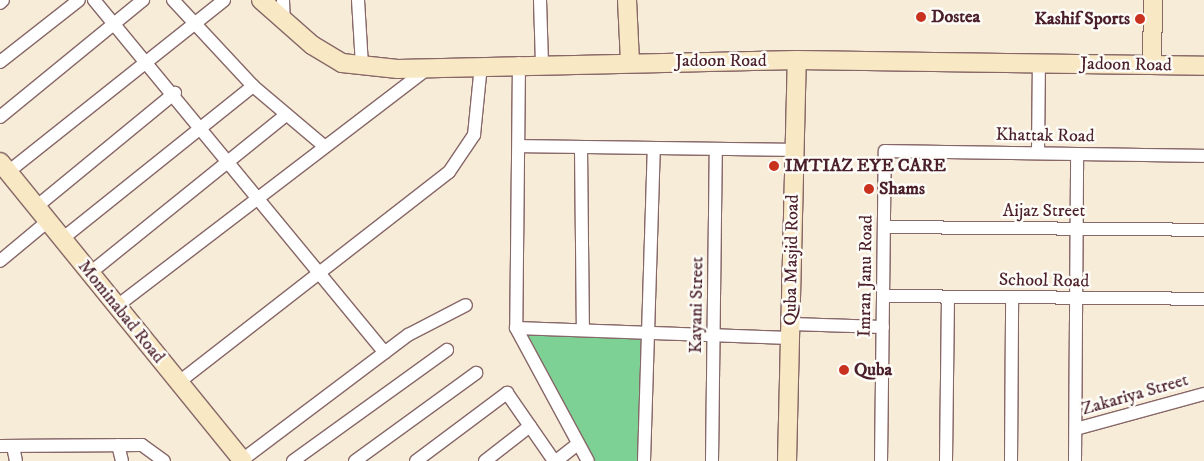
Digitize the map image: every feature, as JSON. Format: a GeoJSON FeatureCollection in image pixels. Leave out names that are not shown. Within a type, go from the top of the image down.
{"type":"FeatureCollection","features":[{"type":"Feature","properties":{"kind":"street"},"geometry":{"type":"LineString","coordinates":[[0,3],[3,0]]}},
{"type":"Feature","properties":{"kind":"street"},"geometry":{"type":"LineString","coordinates":[[0,62],[79,0]]}},
{"type":"Feature","properties":{"kind":"street"},"geometry":{"type":"LineString","coordinates":[[94,0],[148,60],[385,353]]}},
{"type":"Feature","properties":{"kind":"street"},"geometry":{"type":"LineString","coordinates":[[0,117],[143,0]]}},
{"type":"Feature","properties":{"kind":"street"},"geometry":{"type":"LineString","coordinates":[[173,0],[253,86],[324,146]]}},
{"type":"Feature","properties":{"kind":"street"},"geometry":{"type":"LineString","coordinates":[[4,167],[148,60],[224,0]]}},
{"type":"Feature","properties":{"kind":"street","name":"Jadoon Road"},"geometry":{"type":"LineString","coordinates":[[262,0],[284,23],[342,63],[362,65],[428,68],[519,63],[797,60],[1204,66]]}},
{"type":"Feature","properties":{"kind":"street"},"geometry":{"type":"LineString","coordinates":[[282,0],[284,23]]}},
{"type":"Feature","properties":{"kind":"street"},"geometry":{"type":"LineString","coordinates":[[358,0],[362,65]]}},
{"type":"Feature","properties":{"kind":"street"},"geometry":{"type":"LineString","coordinates":[[540,0],[542,63]]}},
{"type":"Feature","properties":{"kind":"street"},"geometry":{"type":"LineString","coordinates":[[627,0],[630,61]]}},
{"type":"Feature","properties":{"kind":"street"},"geometry":{"type":"LineString","coordinates":[[1152,65],[1153,0]]}},
{"type":"Feature","properties":{"kind":"street","name":"Quba Masjid Road"},"geometry":{"type":"LineString","coordinates":[[787,461],[797,60]]}},
{"type":"Feature","properties":{"kind":"street"},"geometry":{"type":"LineString","coordinates":[[519,63],[516,328],[588,461]]}},
{"type":"Feature","properties":{"kind":"street"},"geometry":{"type":"LineString","coordinates":[[1038,153],[1039,64]]}},
{"type":"Feature","properties":{"kind":"street"},"geometry":{"type":"LineString","coordinates":[[179,382],[321,274],[449,172],[474,135],[481,65]]}},
{"type":"Feature","properties":{"kind":"street"},"geometry":{"type":"LineString","coordinates":[[117,306],[258,196],[428,68]]}},
{"type":"Feature","properties":{"kind":"street"},"geometry":{"type":"LineString","coordinates":[[62,239],[253,86]]}},
{"type":"Feature","properties":{"kind":"street"},"geometry":{"type":"LineString","coordinates":[[36,207],[175,94]]}},
{"type":"Feature","properties":{"kind":"street"},"geometry":{"type":"LineString","coordinates":[[90,273],[286,115]]}},
{"type":"Feature","properties":{"kind":"street"},"geometry":{"type":"LineString","coordinates":[[519,146],[795,150]]}},
{"type":"Feature","properties":{"kind":"street"},"geometry":{"type":"LineString","coordinates":[[581,147],[583,330]]}},
{"type":"Feature","properties":{"kind":"street"},"geometry":{"type":"LineString","coordinates":[[644,461],[654,148]]}},
{"type":"Feature","properties":{"kind":"street","name":"Kayani Street"},"geometry":{"type":"LineString","coordinates":[[712,461],[716,149]]}},
{"type":"Feature","properties":{"kind":"street","name":"Khattak Road"},"geometry":{"type":"LineString","coordinates":[[885,151],[1204,156]]}},
{"type":"Feature","properties":{"kind":"street","name":"Imran Janu Road"},"geometry":{"type":"LineString","coordinates":[[881,461],[885,151]]}},
{"type":"Feature","properties":{"kind":"street"},"geometry":{"type":"LineString","coordinates":[[1075,461],[1077,154]]}},
{"type":"Feature","properties":{"kind":"street","name":"Mominabad Road"},"geometry":{"type":"LineString","coordinates":[[4,167],[243,461]]}},
{"type":"Feature","properties":{"kind":"street"},"geometry":{"type":"LineString","coordinates":[[0,261],[48,221]]}},
{"type":"Feature","properties":{"kind":"street","name":"Aijaz Street"},"geometry":{"type":"LineString","coordinates":[[884,228],[1204,230]]}},
{"type":"Feature","properties":{"kind":"street","name":"School Road"},"geometry":{"type":"LineString","coordinates":[[883,296],[1076,300],[1204,299]]}},
{"type":"Feature","properties":{"kind":"street"},"geometry":{"type":"LineString","coordinates":[[946,461],[948,297]]}},
{"type":"Feature","properties":{"kind":"street"},"geometry":{"type":"LineString","coordinates":[[1011,461],[1012,298]]}},
{"type":"Feature","properties":{"kind":"street"},"geometry":{"type":"LineString","coordinates":[[243,461],[385,353],[466,305]]}},
{"type":"Feature","properties":{"kind":"street"},"geometry":{"type":"LineString","coordinates":[[516,328],[715,335],[883,327]]}},
{"type":"Feature","properties":{"kind":"street"},"geometry":{"type":"LineString","coordinates":[[293,461],[447,350]]}},
{"type":"Feature","properties":{"kind":"street"},"geometry":{"type":"LineString","coordinates":[[355,461],[476,373]]}},
{"type":"Feature","properties":{"kind":"street"},"geometry":{"type":"LineString","coordinates":[[416,461],[507,393],[555,461],[578,444]]}},
{"type":"Feature","properties":{"kind":"street","name":"Zakariya Street"},"geometry":{"type":"LineString","coordinates":[[1076,429],[1204,394]]}},
{"type":"Feature","properties":{"kind":"street"},"geometry":{"type":"LineString","coordinates":[[486,461],[530,426]]}},
{"type":"Feature","properties":{"kind":"street"},"geometry":{"type":"LineString","coordinates":[[118,445],[122,461]]}},
{"type":"Feature","properties":{"kind":"street"},"geometry":{"type":"LineString","coordinates":[[6,446],[142,445],[164,461]]}},
{"type":"Feature","properties":{"kind":"street"},"geometry":{"type":"LineString","coordinates":[[6,446],[16,461]]}},
{"type":"Feature","properties":{"kind":"green space"},"geometry":{"type":"Polygon","coordinates":[[[516,328],[647,333],[644,461],[588,461],[516,328]]]}},
{"type":"Feature","properties":{"kind":"place","name":"Dostea"},"geometry":{"type":"Point","coordinates":[921,17]}},
{"type":"Feature","properties":{"kind":"place","name":"Kashif Sports"},"geometry":{"type":"Point","coordinates":[1140,19]}},
{"type":"Feature","properties":{"kind":"place","name":"IMTIAZ EYE CARE"},"geometry":{"type":"Point","coordinates":[774,166]}},
{"type":"Feature","properties":{"kind":"place","name":"Shams"},"geometry":{"type":"Point","coordinates":[869,189]}},
{"type":"Feature","properties":{"kind":"place","name":"Quba"},"geometry":{"type":"Point","coordinates":[844,370]}}]}
